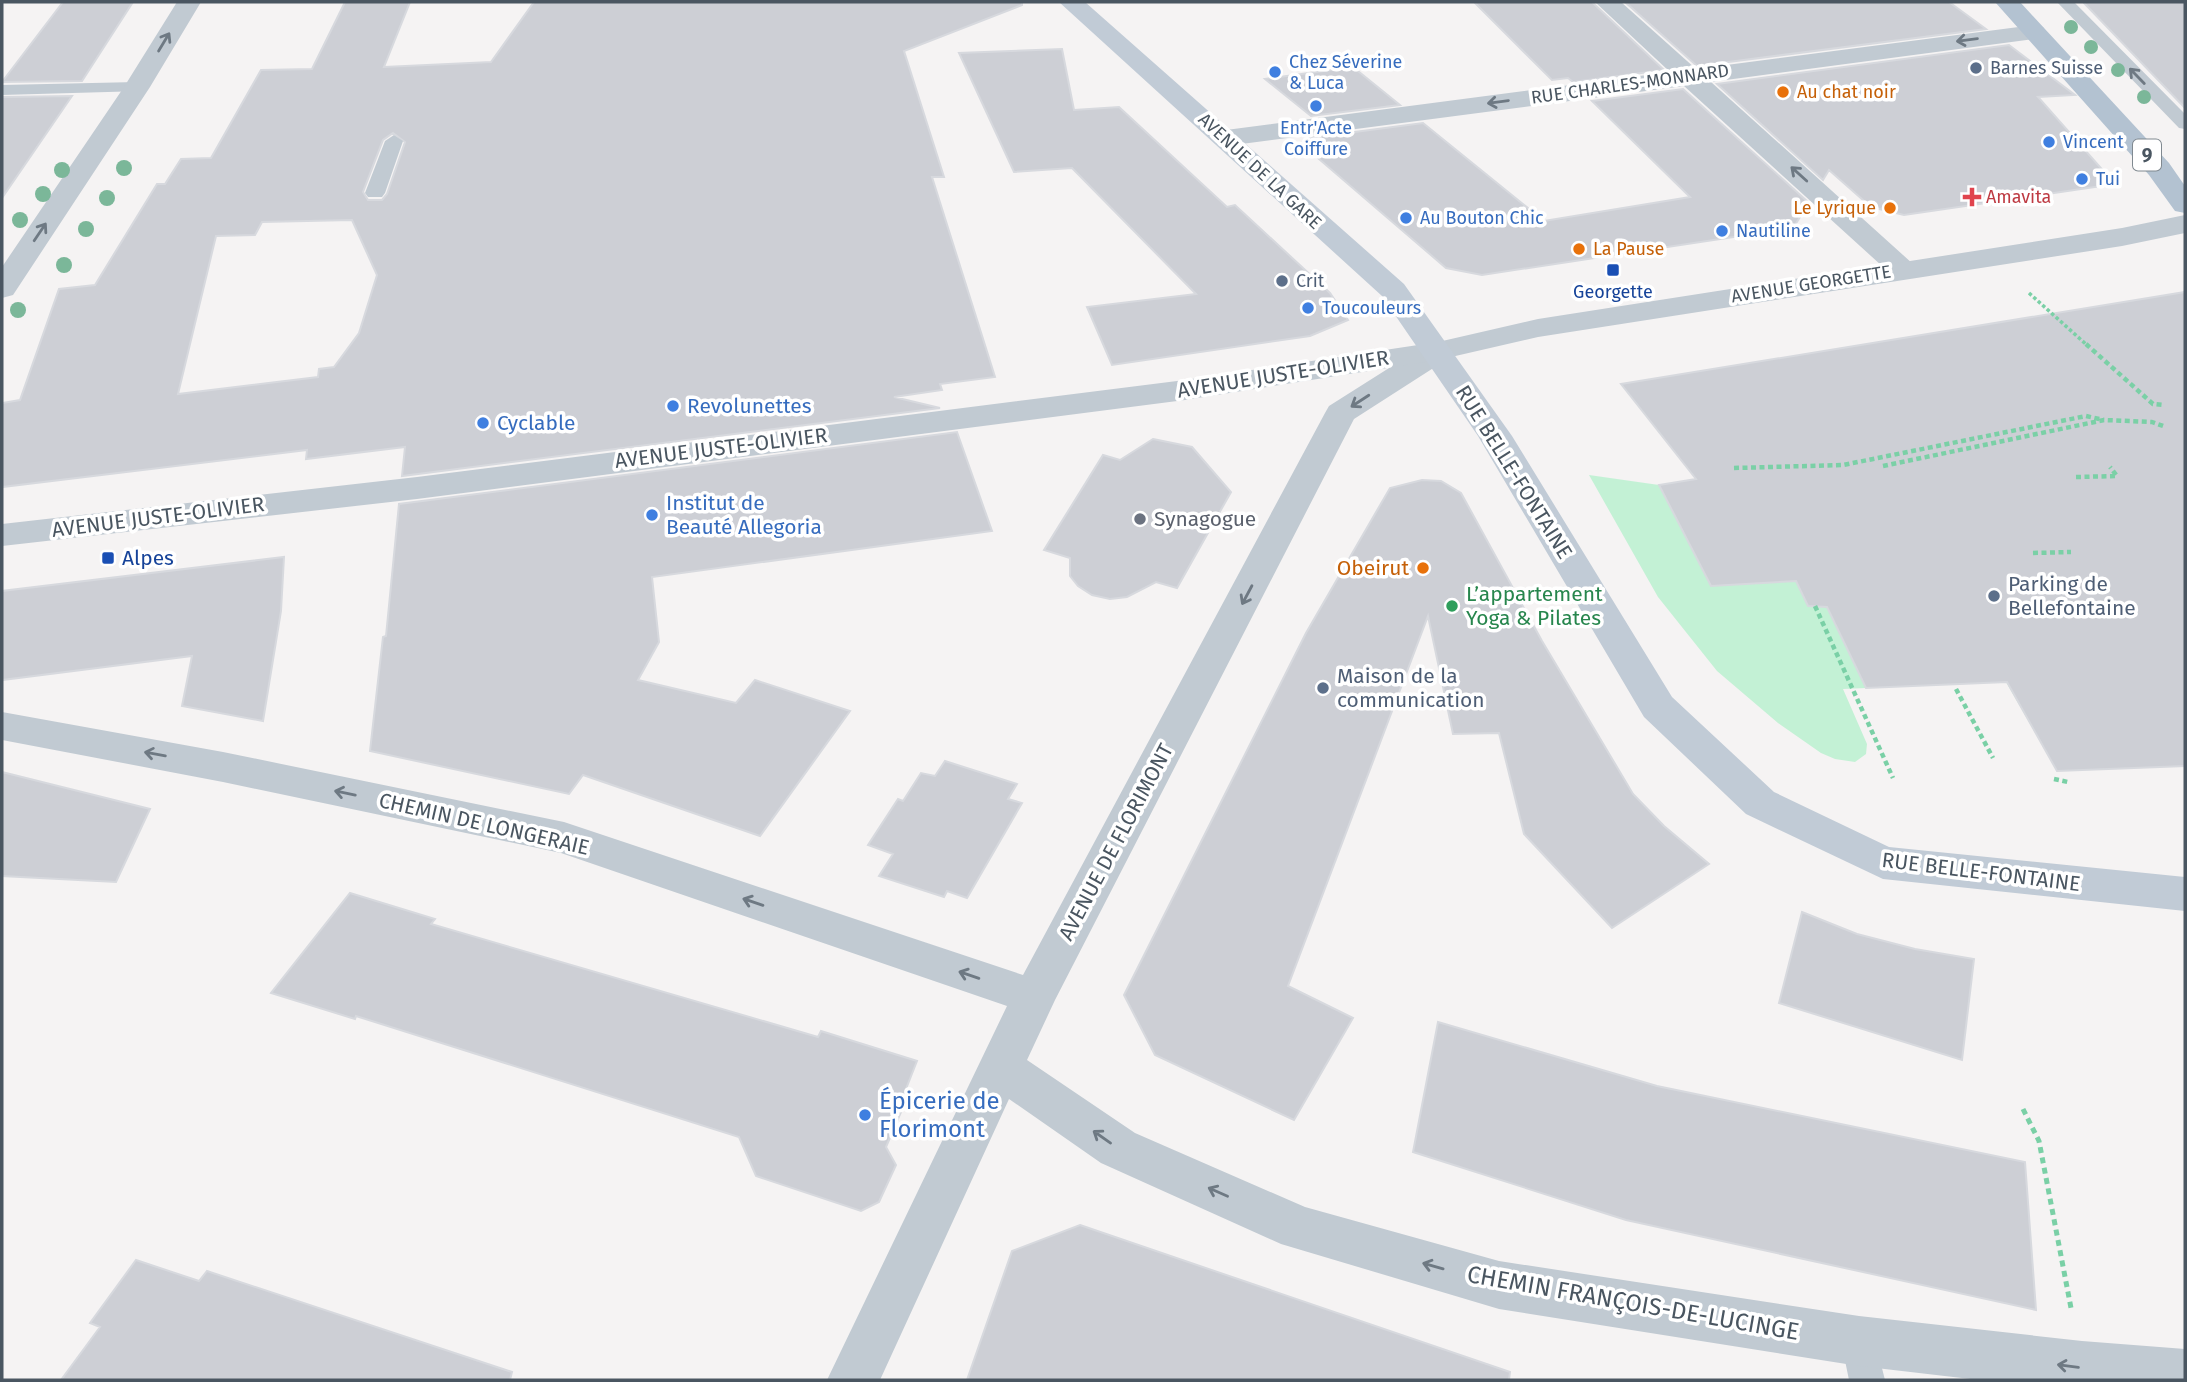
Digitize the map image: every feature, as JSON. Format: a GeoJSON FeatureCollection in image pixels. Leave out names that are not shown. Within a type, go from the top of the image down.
{"type":"FeatureCollection","features":[{"type":"Feature","properties":{"kind":"main road","name":"AVENUE DE LA GARE"},"geometry":{"type":"LineString","coordinates":[[1070,2],[1226,138],[1393,290],[1438,351]]}},
{"type":"Feature","properties":{"kind":"main road","name":"9"},"geometry":{"type":"LineString","coordinates":[[2007,2],[2159,169],[2185,205]]}},
{"type":"Feature","properties":{"kind":"main road","name":"RUE BELLE-FONTAINE"},"geometry":{"type":"LineString","coordinates":[[1438,351],[1495,436],[1658,707],[1760,803],[1882,863],[2185,894]]}},
{"type":"Feature","properties":{"kind":"street"},"geometry":{"type":"LineString","coordinates":[[2,289],[137,87],[189,2]]}},
{"type":"Feature","properties":{"kind":"street"},"geometry":{"type":"LineString","coordinates":[[1607,2],[1903,270]]}},
{"type":"Feature","properties":{"kind":"street","name":"RUE CHARLES-MONNARD"},"geometry":{"type":"LineString","coordinates":[[1226,138],[1690,75],[2035,32]]}},
{"type":"Feature","properties":{"kind":"street","name":"AVENUE GEORGETTE"},"geometry":{"type":"LineString","coordinates":[[1438,351],[1538,328],[2122,237],[2185,224]]}},
{"type":"Feature","properties":{"kind":"street","name":"AVENUE JUSTE-OLIVIER"},"geometry":{"type":"LineString","coordinates":[[2,535],[417,488],[1185,390],[1438,351]]}},
{"type":"Feature","properties":{"kind":"street","name":"AVENUE DE FLORIMONT"},"geometry":{"type":"LineString","coordinates":[[853,1380],[1034,997],[1341,413],[1438,351]]}},
{"type":"Feature","properties":{"kind":"street","name":"CHEMIN DE LONGERAIE"},"geometry":{"type":"LineString","coordinates":[[2,726],[223,767],[564,838],[1034,997]]}},
{"type":"Feature","properties":{"kind":"street","name":"CHEMIN FRANÇOIS-DE-LUCINGE"},"geometry":{"type":"LineString","coordinates":[[1000,1067],[1118,1148],[1299,1228],[1499,1285],[1863,1361],[2082,1367],[2185,1375]]}},
{"type":"Feature","properties":{"kind":"lane"},"geometry":{"type":"LineString","coordinates":[[2065,2],[2185,124]]}},
{"type":"Feature","properties":{"kind":"lane"},"geometry":{"type":"LineString","coordinates":[[2,90],[137,87]]}},
{"type":"Feature","properties":{"kind":"lane"},"geometry":{"type":"LineString","coordinates":[[375,192],[394,141]]}},
{"type":"Feature","properties":{"kind":"path"},"geometry":{"type":"LineString","coordinates":[[2029,292],[2153,404],[2163,405]]}},
{"type":"Feature","properties":{"kind":"path"},"geometry":{"type":"LineString","coordinates":[[1734,468],[1843,465],[2086,416],[2104,420],[2152,422],[2166,426]]}},
{"type":"Feature","properties":{"kind":"path"},"geometry":{"type":"LineString","coordinates":[[1883,466],[2104,420]]}},
{"type":"Feature","properties":{"kind":"path"},"geometry":{"type":"LineString","coordinates":[[2076,477],[2117,476],[2110,467]]}},
{"type":"Feature","properties":{"kind":"path"},"geometry":{"type":"LineString","coordinates":[[2033,553],[2071,552]]}},
{"type":"Feature","properties":{"kind":"path"},"geometry":{"type":"LineString","coordinates":[[1815,606],[1894,778]]}},
{"type":"Feature","properties":{"kind":"path"},"geometry":{"type":"LineString","coordinates":[[1956,690],[1993,758]]}},
{"type":"Feature","properties":{"kind":"path"},"geometry":{"type":"LineString","coordinates":[[2054,779],[2067,782]]}},
{"type":"Feature","properties":{"kind":"path"},"geometry":{"type":"LineString","coordinates":[[2023,1109],[2039,1141],[2082,1367]]}},
{"type":"Feature","properties":{"kind":"green space","name":"Parking de Bellefontaine"},"geometry":{"type":"Polygon","coordinates":[[[1730,474],[2185,499],[2185,766],[2057,771],[2006,682],[1843,689],[1867,744],[1866,754],[1855,762],[1835,759],[1821,753],[1778,723],[1717,671],[1658,597],[1589,475],[1659,485],[1730,474]]]}},
{"type":"Feature","properties":{"kind":"building"},"geometry":{"type":"Polygon","coordinates":[[[63,2],[133,2],[82,81],[2,82],[63,2]]]}},
{"type":"Feature","properties":{"kind":"building"},"geometry":{"type":"Polygon","coordinates":[[[345,2],[410,2],[384,67],[491,62],[534,2],[1022,2],[1022,5],[904,51],[944,177],[932,177],[995,377],[940,384],[942,390],[894,397],[940,408],[402,476],[405,447],[306,459],[307,450],[2,487],[2,403],[20,400],[59,289],[95,285],[157,184],[165,184],[181,159],[211,158],[261,70],[312,69],[345,2]],[[393,133],[383,140],[363,192],[368,200],[382,200],[387,194],[405,142],[393,133]],[[352,220],[262,222],[255,235],[216,236],[178,394],[318,377],[319,369],[334,367],[359,333],[377,275],[352,220]]]}},
{"type":"Feature","properties":{"kind":"building"},"geometry":{"type":"Polygon","coordinates":[[[1474,2],[1592,2],[1664,70],[1573,82],[1568,78],[1552,80],[1474,2]]]}},
{"type":"Feature","properties":{"kind":"building"},"geometry":{"type":"Polygon","coordinates":[[[1625,2],[1949,2],[1986,29],[1697,66],[1625,2]]]}},
{"type":"Feature","properties":{"kind":"building"},"geometry":{"type":"Polygon","coordinates":[[[2083,2],[2185,2],[2185,108],[2083,2]]]}},
{"type":"Feature","properties":{"kind":"building"},"geometry":{"type":"Polygon","coordinates":[[[2009,45],[2075,95],[2038,97],[2115,184],[1904,215],[1871,207],[1829,170],[1823,180],[1717,84],[2009,45]]]}},
{"type":"Feature","properties":{"kind":"building"},"geometry":{"type":"Polygon","coordinates":[[[1062,49],[1074,110],[1119,107],[1227,207],[1235,205],[1330,293],[1348,320],[1310,336],[1112,365],[1087,307],[1196,294],[1072,168],[1014,172],[959,53],[1062,49]]]}},
{"type":"Feature","properties":{"kind":"building"},"geometry":{"type":"Polygon","coordinates":[[[1353,67],[1400,105],[1311,116],[1265,79],[1353,67]]]}},
{"type":"Feature","properties":{"kind":"building"},"geometry":{"type":"Polygon","coordinates":[[[1683,89],[1809,203],[1793,228],[1482,275],[1446,268],[1305,147],[1309,138],[1423,123],[1544,221],[1690,197],[1592,101],[1683,89]]]}},
{"type":"Feature","properties":{"kind":"building"},"geometry":{"type":"Polygon","coordinates":[[[72,96],[2,198],[2,97],[72,96]]]}},
{"type":"Feature","properties":{"kind":"building","name":"Parking de Bellefontaine"},"geometry":{"type":"Polygon","coordinates":[[[2185,292],[2185,766],[2057,771],[2007,682],[1866,688],[1827,607],[1808,606],[1796,581],[1711,586],[1659,485],[1696,479],[1621,384],[2185,292]]]}},
{"type":"Feature","properties":{"kind":"building"},"geometry":{"type":"Polygon","coordinates":[[[957,432],[992,531],[652,577],[659,642],[638,680],[736,703],[755,680],[850,711],[760,836],[583,775],[569,794],[370,751],[383,637],[386,636],[399,504],[957,432]]]}},
{"type":"Feature","properties":{"kind":"building","name":"Synagogue"},"geometry":{"type":"Polygon","coordinates":[[[1153,439],[1192,447],[1231,492],[1177,588],[1156,582],[1127,597],[1110,599],[1092,595],[1078,586],[1070,576],[1070,558],[1044,550],[1103,455],[1120,460],[1153,439]]]}},
{"type":"Feature","properties":{"kind":"building"},"geometry":{"type":"Polygon","coordinates":[[[1422,480],[1441,481],[1461,493],[1542,641],[1633,794],[1664,826],[1709,864],[1612,928],[1524,834],[1499,733],[1453,734],[1428,616],[1288,986],[1353,1018],[1294,1120],[1155,1055],[1124,995],[1306,633],[1390,488],[1422,480]]]}},
{"type":"Feature","properties":{"kind":"building"},"geometry":{"type":"Polygon","coordinates":[[[284,557],[281,611],[263,721],[182,706],[192,656],[2,680],[2,591],[284,557]]]}},
{"type":"Feature","properties":{"kind":"building"},"geometry":{"type":"Polygon","coordinates":[[[945,761],[1017,784],[1008,799],[1022,803],[967,898],[947,891],[944,897],[879,876],[893,854],[868,845],[898,799],[903,801],[921,773],[935,776],[945,761]]]}},
{"type":"Feature","properties":{"kind":"building"},"geometry":{"type":"Polygon","coordinates":[[[2,772],[150,809],[116,882],[2,876],[2,772]]]}},
{"type":"Feature","properties":{"kind":"building"},"geometry":{"type":"Polygon","coordinates":[[[350,893],[435,919],[431,924],[818,1037],[821,1031],[917,1061],[906,1089],[910,1091],[886,1147],[896,1165],[879,1202],[861,1211],[756,1176],[739,1137],[356,1016],[355,1019],[271,993],[350,893]]]}},
{"type":"Feature","properties":{"kind":"building"},"geometry":{"type":"Polygon","coordinates":[[[1802,912],[1857,934],[1915,949],[1974,959],[1962,1060],[1779,1003],[1802,912]]]}},
{"type":"Feature","properties":{"kind":"building"},"geometry":{"type":"Polygon","coordinates":[[[1438,1022],[1657,1086],[2025,1162],[2036,1310],[1626,1220],[1413,1152],[1438,1022]]]}},
{"type":"Feature","properties":{"kind":"building"},"geometry":{"type":"Polygon","coordinates":[[[1080,1225],[1510,1372],[1509,1380],[967,1380],[1012,1251],[1080,1225]]]}},
{"type":"Feature","properties":{"kind":"building"},"geometry":{"type":"Polygon","coordinates":[[[136,1260],[199,1281],[207,1271],[512,1372],[510,1380],[61,1380],[100,1327],[90,1323],[136,1260]]]}},
{"type":"Feature","properties":{"kind":"place","name":"Barnes Suisse"},"geometry":{"type":"Point","coordinates":[1976,68]}},
{"type":"Feature","properties":{"kind":"place","name":"Chez Séverine & Luca"},"geometry":{"type":"Point","coordinates":[1275,72]}},
{"type":"Feature","properties":{"kind":"place","name":"Au chat noir"},"geometry":{"type":"Point","coordinates":[1783,92]}},
{"type":"Feature","properties":{"kind":"place","name":"Entr'Acte Coiffure"},"geometry":{"type":"Point","coordinates":[1316,106]}},
{"type":"Feature","properties":{"kind":"place","name":"Vincent"},"geometry":{"type":"Point","coordinates":[2049,142]}},
{"type":"Feature","properties":{"kind":"place","name":"Tui"},"geometry":{"type":"Point","coordinates":[2082,179]}},
{"type":"Feature","properties":{"kind":"place","name":"Amavita"},"geometry":{"type":"Point","coordinates":[1972,197]}},
{"type":"Feature","properties":{"kind":"place","name":"Le Lyrique"},"geometry":{"type":"Point","coordinates":[1890,208]}},
{"type":"Feature","properties":{"kind":"place","name":"Au Bouton Chic"},"geometry":{"type":"Point","coordinates":[1406,218]}},
{"type":"Feature","properties":{"kind":"place","name":"Nautiline"},"geometry":{"type":"Point","coordinates":[1722,231]}},
{"type":"Feature","properties":{"kind":"place","name":"La Pause"},"geometry":{"type":"Point","coordinates":[1579,249]}},
{"type":"Feature","properties":{"kind":"place","name":"Georgette"},"geometry":{"type":"Point","coordinates":[1613,270]}},
{"type":"Feature","properties":{"kind":"place","name":"Crit"},"geometry":{"type":"Point","coordinates":[1282,281]}},
{"type":"Feature","properties":{"kind":"place","name":"Toucouleurs"},"geometry":{"type":"Point","coordinates":[1308,308]}},
{"type":"Feature","properties":{"kind":"place","name":"Revolunettes"},"geometry":{"type":"Point","coordinates":[673,406]}},
{"type":"Feature","properties":{"kind":"place","name":"Cyclable"},"geometry":{"type":"Point","coordinates":[483,423]}},
{"type":"Feature","properties":{"kind":"place","name":"Institut de Beauté Allegoria"},"geometry":{"type":"Point","coordinates":[652,515]}},
{"type":"Feature","properties":{"kind":"place","name":"Synagogue"},"geometry":{"type":"Point","coordinates":[1140,519]}},
{"type":"Feature","properties":{"kind":"place","name":"Alpes"},"geometry":{"type":"Point","coordinates":[108,558]}},
{"type":"Feature","properties":{"kind":"place","name":"Obeirut"},"geometry":{"type":"Point","coordinates":[1423,568]}},
{"type":"Feature","properties":{"kind":"place","name":"Parking de Bellefontaine"},"geometry":{"type":"Point","coordinates":[1994,596]}},
{"type":"Feature","properties":{"kind":"place","name":"L’appartement Yoga & Pilates"},"geometry":{"type":"Point","coordinates":[1452,606]}},
{"type":"Feature","properties":{"kind":"place","name":"Maison de la communication"},"geometry":{"type":"Point","coordinates":[1323,688]}},
{"type":"Feature","properties":{"kind":"place","name":"Épicerie de Florimont"},"geometry":{"type":"Point","coordinates":[865,1115]}}]}
